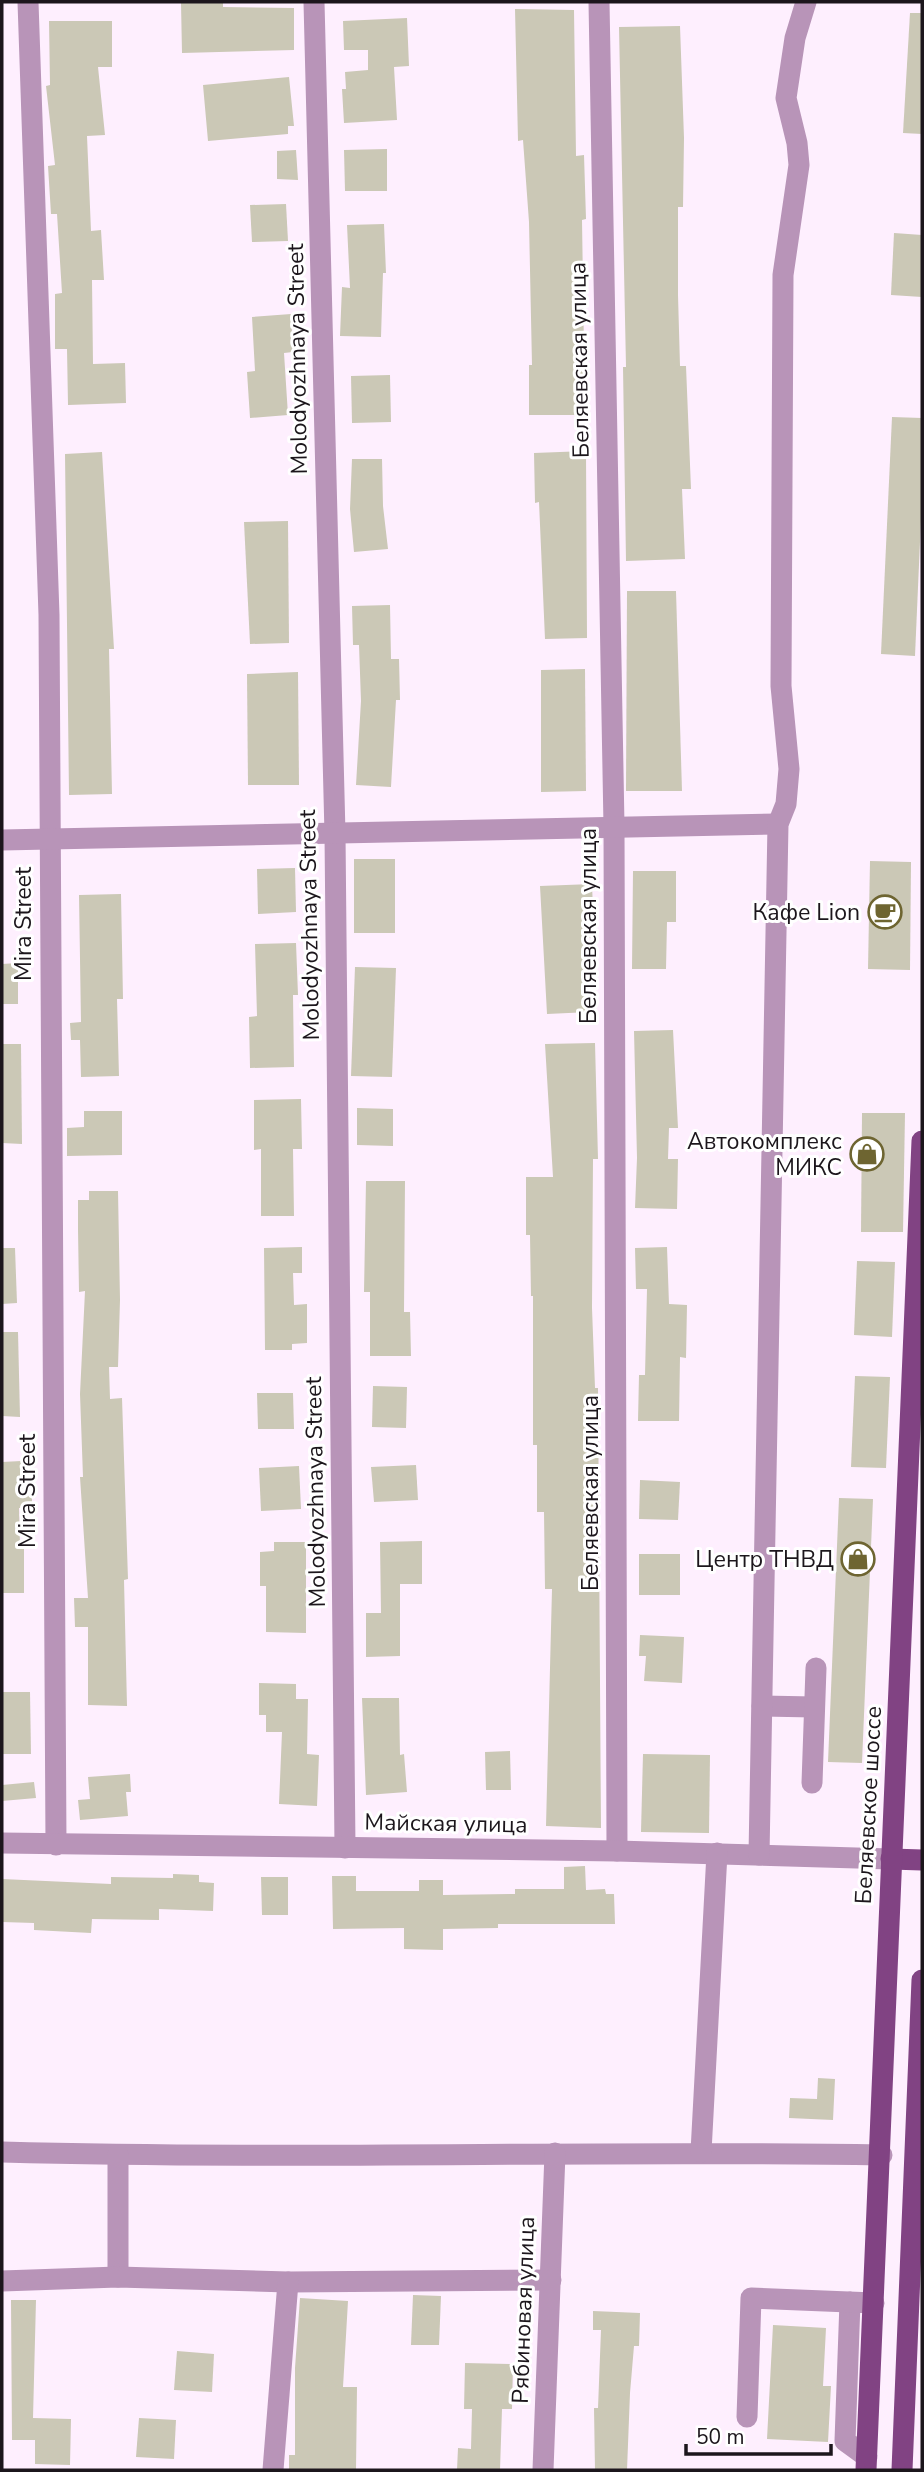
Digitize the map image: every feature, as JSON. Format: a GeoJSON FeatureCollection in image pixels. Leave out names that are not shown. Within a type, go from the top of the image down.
{"type":"FeatureCollection","features":[{"type":"Feature","properties":{"kind":"main road","name":"Беляевское шоссе"},"geometry":{"type":"LineString","coordinates":[[867,2464],[882,2155],[891,1859],[922,1141]]}},
{"type":"Feature","properties":{"kind":"main road"},"geometry":{"type":"LineString","coordinates":[[891,1859],[922,1860]]}},
{"type":"Feature","properties":{"kind":"main road"},"geometry":{"type":"LineString","coordinates":[[902,2470],[922,1980]]}},
{"type":"Feature","properties":{"kind":"street","name":"Mira Street"},"geometry":{"type":"LineString","coordinates":[[28,2],[49,615],[48,839],[56,1846]]}},
{"type":"Feature","properties":{"kind":"street","name":"Molodyozhnaya Street"},"geometry":{"type":"LineString","coordinates":[[314,2],[335,834],[345,1848]]}},
{"type":"Feature","properties":{"kind":"street","name":"Беляевская улица"},"geometry":{"type":"LineString","coordinates":[[598,2],[614,826],[617,1851]]}},
{"type":"Feature","properties":{"kind":"street"},"geometry":{"type":"LineString","coordinates":[[759,1855],[778,824],[786,804],[789,769],[781,686],[783,275],[799,165],[797,143],[786,98],[795,38],[806,2]]}},
{"type":"Feature","properties":{"kind":"street"},"geometry":{"type":"LineString","coordinates":[[2,840],[778,824]]}},
{"type":"Feature","properties":{"kind":"street"},"geometry":{"type":"LineString","coordinates":[[812,1783],[816,1668]]}},
{"type":"Feature","properties":{"kind":"street"},"geometry":{"type":"LineString","coordinates":[[762,1706],[814,1707]]}},
{"type":"Feature","properties":{"kind":"street","name":"Майская улица"},"geometry":{"type":"LineString","coordinates":[[2,1843],[56,1846],[617,1851],[891,1859]]}},
{"type":"Feature","properties":{"kind":"street"},"geometry":{"type":"LineString","coordinates":[[701,2152],[717,1853]]}},
{"type":"Feature","properties":{"kind":"street"},"geometry":{"type":"LineString","coordinates":[[2,2152],[118,2155],[701,2152],[882,2155]]}},
{"type":"Feature","properties":{"kind":"street","name":"Рябиновая улица"},"geometry":{"type":"LineString","coordinates":[[543,2470],[555,2153]]}},
{"type":"Feature","properties":{"kind":"street"},"geometry":{"type":"LineString","coordinates":[[118,2155],[118,2277]]}},
{"type":"Feature","properties":{"kind":"street"},"geometry":{"type":"LineString","coordinates":[[2,2281],[118,2277],[288,2282],[551,2280]]}},
{"type":"Feature","properties":{"kind":"street"},"geometry":{"type":"LineString","coordinates":[[273,2470],[288,2282]]}},
{"type":"Feature","properties":{"kind":"street"},"geometry":{"type":"LineString","coordinates":[[747,2417],[751,2298],[874,2303]]}},
{"type":"Feature","properties":{"kind":"street"},"geometry":{"type":"LineString","coordinates":[[850,2302],[845,2441],[867,2464]]}},
{"type":"Feature","properties":{"kind":"building"},"geometry":{"type":"Polygon","coordinates":[[[223,2],[223,7],[294,8],[294,50],[182,53],[181,3],[223,2]]]}},
{"type":"Feature","properties":{"kind":"building"},"geometry":{"type":"Polygon","coordinates":[[[515,9],[574,10],[576,156],[584,155],[586,219],[582,220],[585,415],[529,415],[529,365],[532,365],[529,222],[523,140],[518,141],[515,9]]]}},
{"type":"Feature","properties":{"kind":"building"},"geometry":{"type":"Polygon","coordinates":[[[910,13],[922,13],[922,134],[903,133],[910,13]]]}},
{"type":"Feature","properties":{"kind":"building"},"geometry":{"type":"Polygon","coordinates":[[[407,18],[409,66],[394,67],[397,120],[344,123],[342,89],[346,89],[345,72],[368,70],[368,50],[344,50],[343,21],[407,18]]]}},
{"type":"Feature","properties":{"kind":"building"},"geometry":{"type":"Polygon","coordinates":[[[49,21],[112,21],[112,67],[98,67],[105,135],[87,136],[91,231],[101,230],[104,280],[92,280],[93,364],[125,363],[126,403],[68,405],[67,349],[55,349],[55,294],[62,293],[57,214],[51,214],[48,166],[55,165],[46,86],[50,85],[49,21]]]}},
{"type":"Feature","properties":{"kind":"building"},"geometry":{"type":"Polygon","coordinates":[[[680,26],[684,138],[683,207],[678,207],[678,295],[680,366],[686,366],[691,489],[682,489],[685,559],[626,561],[623,367],[626,367],[619,27],[680,26]]]}},
{"type":"Feature","properties":{"kind":"building"},"geometry":{"type":"Polygon","coordinates":[[[289,77],[294,126],[288,126],[288,134],[208,141],[203,85],[289,77]]]}},
{"type":"Feature","properties":{"kind":"building"},"geometry":{"type":"Polygon","coordinates":[[[387,149],[387,191],[345,191],[344,150],[387,149]]]}},
{"type":"Feature","properties":{"kind":"building"},"geometry":{"type":"Polygon","coordinates":[[[296,150],[298,180],[277,179],[277,151],[296,150]]]}},
{"type":"Feature","properties":{"kind":"building"},"geometry":{"type":"Polygon","coordinates":[[[286,204],[288,241],[252,242],[250,205],[286,204]]]}},
{"type":"Feature","properties":{"kind":"building"},"geometry":{"type":"Polygon","coordinates":[[[384,224],[386,273],[383,273],[381,337],[340,336],[342,287],[350,288],[347,225],[384,224]]]}},
{"type":"Feature","properties":{"kind":"building"},"geometry":{"type":"Polygon","coordinates":[[[894,233],[922,235],[922,297],[891,295],[894,233]]]}},
{"type":"Feature","properties":{"kind":"building"},"geometry":{"type":"Polygon","coordinates":[[[291,314],[293,352],[284,353],[288,415],[250,418],[247,372],[255,371],[252,317],[291,314]]]}},
{"type":"Feature","properties":{"kind":"building"},"geometry":{"type":"Polygon","coordinates":[[[390,375],[391,422],[352,423],[351,376],[390,375]]]}},
{"type":"Feature","properties":{"kind":"building"},"geometry":{"type":"Polygon","coordinates":[[[892,417],[922,418],[922,496],[915,656],[881,654],[892,417]]]}},
{"type":"Feature","properties":{"kind":"building"},"geometry":{"type":"Polygon","coordinates":[[[586,451],[587,638],[545,639],[534,453],[586,451]]]}},
{"type":"Feature","properties":{"kind":"building"},"geometry":{"type":"Polygon","coordinates":[[[102,452],[114,649],[109,649],[112,794],[69,795],[65,454],[102,452]]]}},
{"type":"Feature","properties":{"kind":"building"},"geometry":{"type":"Polygon","coordinates":[[[352,459],[382,459],[383,506],[388,549],[354,552],[350,509],[352,459]]]}},
{"type":"Feature","properties":{"kind":"building"},"geometry":{"type":"Polygon","coordinates":[[[288,521],[289,643],[250,644],[244,522],[288,521]]]}},
{"type":"Feature","properties":{"kind":"building"},"geometry":{"type":"Polygon","coordinates":[[[627,591],[676,591],[682,791],[626,791],[627,591]]]}},
{"type":"Feature","properties":{"kind":"building"},"geometry":{"type":"Polygon","coordinates":[[[390,605],[391,659],[399,659],[400,700],[396,700],[391,787],[356,785],[361,701],[359,645],[353,645],[352,606],[390,605]]]}},
{"type":"Feature","properties":{"kind":"building"},"geometry":{"type":"Polygon","coordinates":[[[585,669],[586,791],[541,792],[541,670],[585,669]]]}},
{"type":"Feature","properties":{"kind":"building"},"geometry":{"type":"Polygon","coordinates":[[[298,672],[299,785],[248,785],[247,674],[298,672]]]}},
{"type":"Feature","properties":{"kind":"building"},"geometry":{"type":"Polygon","coordinates":[[[354,859],[395,859],[395,933],[354,933],[354,859]]]}},
{"type":"Feature","properties":{"kind":"building"},"geometry":{"type":"Polygon","coordinates":[[[870,861],[911,862],[910,970],[868,969],[870,861]]]}},
{"type":"Feature","properties":{"kind":"building"},"geometry":{"type":"Polygon","coordinates":[[[295,868],[296,912],[258,914],[257,869],[295,868]]]}},
{"type":"Feature","properties":{"kind":"building"},"geometry":{"type":"Polygon","coordinates":[[[633,871],[676,871],[676,922],[667,922],[666,969],[632,969],[633,871]]]}},
{"type":"Feature","properties":{"kind":"building"},"geometry":{"type":"Polygon","coordinates":[[[592,884],[594,937],[587,938],[590,1012],[547,1014],[540,886],[592,884]]]}},
{"type":"Feature","properties":{"kind":"building"},"geometry":{"type":"Polygon","coordinates":[[[121,894],[123,999],[117,999],[119,1076],[81,1077],[80,1040],[71,1040],[70,1023],[81,1022],[79,895],[121,894]]]}},
{"type":"Feature","properties":{"kind":"building"},"geometry":{"type":"Polygon","coordinates":[[[296,943],[298,995],[293,995],[294,1067],[250,1068],[249,1017],[257,1016],[255,944],[296,943]]]}},
{"type":"Feature","properties":{"kind":"building"},"geometry":{"type":"Polygon","coordinates":[[[18,963],[18,1004],[2,1004],[2,964],[18,963]]]}},
{"type":"Feature","properties":{"kind":"building"},"geometry":{"type":"Polygon","coordinates":[[[355,967],[396,968],[392,1077],[351,1076],[355,967]]]}},
{"type":"Feature","properties":{"kind":"building"},"geometry":{"type":"Polygon","coordinates":[[[673,1030],[678,1128],[669,1128],[668,1159],[678,1159],[677,1209],[635,1208],[637,1158],[634,1031],[673,1030]]]}},
{"type":"Feature","properties":{"kind":"building"},"geometry":{"type":"Polygon","coordinates":[[[595,1043],[598,1159],[593,1159],[592,1308],[595,1388],[598,1388],[601,1828],[546,1826],[552,1589],[545,1589],[544,1512],[537,1512],[537,1445],[533,1445],[533,1296],[530,1235],[526,1235],[526,1177],[553,1177],[545,1044],[595,1043]]]}},
{"type":"Feature","properties":{"kind":"building"},"geometry":{"type":"Polygon","coordinates":[[[2,1044],[21,1044],[22,1144],[2,1143],[2,1044]]]}},
{"type":"Feature","properties":{"kind":"building"},"geometry":{"type":"Polygon","coordinates":[[[301,1099],[302,1149],[293,1149],[294,1216],[261,1216],[261,1149],[254,1150],[254,1100],[301,1099]]]}},
{"type":"Feature","properties":{"kind":"building"},"geometry":{"type":"Polygon","coordinates":[[[357,1108],[393,1109],[393,1146],[357,1145],[357,1108]]]}},
{"type":"Feature","properties":{"kind":"building"},"geometry":{"type":"Polygon","coordinates":[[[84,1111],[122,1111],[122,1155],[67,1156],[67,1128],[84,1127],[84,1111]]]}},
{"type":"Feature","properties":{"kind":"building"},"geometry":{"type":"Polygon","coordinates":[[[862,1113],[905,1113],[903,1232],[861,1232],[862,1113]]]}},
{"type":"Feature","properties":{"kind":"building"},"geometry":{"type":"Polygon","coordinates":[[[366,1181],[405,1181],[404,1312],[410,1312],[411,1356],[370,1356],[370,1292],[364,1292],[366,1181]]]}},
{"type":"Feature","properties":{"kind":"building"},"geometry":{"type":"Polygon","coordinates":[[[89,1191],[118,1191],[118,1367],[109,1367],[110,1399],[122,1398],[128,1579],[124,1580],[127,1706],[88,1705],[88,1627],[75,1627],[74,1598],[88,1598],[80,1477],[83,1477],[80,1394],[85,1291],[79,1292],[78,1200],[89,1200],[89,1191]]]}},
{"type":"Feature","properties":{"kind":"building"},"geometry":{"type":"Polygon","coordinates":[[[302,1247],[302,1273],[293,1273],[294,1305],[307,1304],[307,1343],[292,1344],[292,1350],[265,1350],[264,1248],[302,1247]]]}},
{"type":"Feature","properties":{"kind":"building"},"geometry":{"type":"Polygon","coordinates":[[[667,1247],[669,1304],[687,1305],[686,1358],[680,1357],[679,1421],[638,1421],[639,1375],[645,1375],[647,1289],[636,1289],[635,1248],[667,1247]]]}},
{"type":"Feature","properties":{"kind":"building"},"geometry":{"type":"Polygon","coordinates":[[[2,1248],[15,1248],[17,1303],[2,1304],[2,1248]]]}},
{"type":"Feature","properties":{"kind":"building"},"geometry":{"type":"Polygon","coordinates":[[[857,1261],[895,1262],[892,1337],[854,1335],[857,1261]]]}},
{"type":"Feature","properties":{"kind":"building"},"geometry":{"type":"Polygon","coordinates":[[[2,1332],[18,1332],[20,1417],[2,1416],[2,1332]]]}},
{"type":"Feature","properties":{"kind":"building"},"geometry":{"type":"Polygon","coordinates":[[[855,1376],[890,1377],[886,1468],[851,1467],[855,1376]]]}},
{"type":"Feature","properties":{"kind":"building"},"geometry":{"type":"Polygon","coordinates":[[[373,1386],[407,1387],[406,1428],[372,1427],[373,1386]]]}},
{"type":"Feature","properties":{"kind":"building"},"geometry":{"type":"Polygon","coordinates":[[[257,1393],[293,1393],[294,1429],[258,1429],[257,1393]]]}},
{"type":"Feature","properties":{"kind":"building"},"geometry":{"type":"Polygon","coordinates":[[[21,1461],[22,1479],[32,1479],[32,1508],[19,1508],[20,1545],[24,1545],[24,1593],[2,1593],[2,1462],[21,1461]]]}},
{"type":"Feature","properties":{"kind":"building"},"geometry":{"type":"Polygon","coordinates":[[[416,1465],[418,1500],[374,1502],[371,1467],[416,1465]]]}},
{"type":"Feature","properties":{"kind":"building"},"geometry":{"type":"Polygon","coordinates":[[[299,1466],[301,1509],[261,1511],[259,1468],[299,1466]]]}},
{"type":"Feature","properties":{"kind":"building"},"geometry":{"type":"Polygon","coordinates":[[[640,1480],[680,1482],[678,1520],[639,1519],[640,1480]]]}},
{"type":"Feature","properties":{"kind":"building"},"geometry":{"type":"Polygon","coordinates":[[[839,1498],[873,1499],[862,1763],[828,1762],[839,1498]]]}},
{"type":"Feature","properties":{"kind":"building"},"geometry":{"type":"Polygon","coordinates":[[[422,1541],[422,1584],[400,1584],[400,1656],[366,1657],[366,1613],[381,1613],[380,1542],[422,1541]]]}},
{"type":"Feature","properties":{"kind":"building"},"geometry":{"type":"Polygon","coordinates":[[[274,1542],[306,1542],[306,1633],[266,1632],[266,1586],[260,1586],[260,1552],[274,1551],[274,1542]]]}},
{"type":"Feature","properties":{"kind":"building"},"geometry":{"type":"Polygon","coordinates":[[[639,1554],[680,1554],[680,1595],[639,1595],[639,1554]]]}},
{"type":"Feature","properties":{"kind":"building"},"geometry":{"type":"Polygon","coordinates":[[[640,1635],[684,1637],[682,1683],[644,1681],[646,1656],[639,1656],[640,1635]]]}},
{"type":"Feature","properties":{"kind":"building"},"geometry":{"type":"Polygon","coordinates":[[[259,1683],[296,1684],[296,1699],[308,1699],[307,1754],[319,1755],[317,1806],[279,1804],[282,1732],[266,1732],[266,1715],[259,1715],[259,1683]]]}},
{"type":"Feature","properties":{"kind":"building"},"geometry":{"type":"Polygon","coordinates":[[[2,1692],[30,1692],[31,1754],[2,1754],[2,1692]]]}},
{"type":"Feature","properties":{"kind":"building"},"geometry":{"type":"Polygon","coordinates":[[[362,1698],[399,1698],[400,1755],[404,1754],[407,1792],[366,1795],[362,1698]]]}},
{"type":"Feature","properties":{"kind":"building"},"geometry":{"type":"Polygon","coordinates":[[[510,1751],[511,1790],[486,1790],[485,1752],[510,1751]]]}},
{"type":"Feature","properties":{"kind":"building"},"geometry":{"type":"Polygon","coordinates":[[[643,1754],[710,1755],[709,1833],[641,1832],[643,1754]]]}},
{"type":"Feature","properties":{"kind":"building"},"geometry":{"type":"Polygon","coordinates":[[[130,1774],[131,1792],[126,1792],[128,1816],[80,1820],[78,1800],[90,1799],[88,1777],[130,1774]]]}},
{"type":"Feature","properties":{"kind":"building"},"geometry":{"type":"Polygon","coordinates":[[[34,1782],[36,1798],[2,1801],[2,1785],[34,1782]]]}},
{"type":"Feature","properties":{"kind":"building"},"geometry":{"type":"Polygon","coordinates":[[[585,1866],[586,1890],[605,1889],[606,1894],[614,1894],[615,1924],[498,1924],[498,1928],[443,1929],[443,1950],[404,1949],[404,1928],[333,1929],[332,1876],[356,1876],[356,1891],[419,1891],[419,1880],[443,1880],[443,1895],[515,1894],[515,1889],[564,1889],[564,1867],[585,1866]]]}},
{"type":"Feature","properties":{"kind":"building"},"geometry":{"type":"Polygon","coordinates":[[[173,1874],[199,1875],[199,1882],[214,1883],[213,1911],[159,1909],[159,1920],[92,1919],[91,1933],[34,1930],[34,1923],[2,1922],[2,1879],[111,1884],[111,1877],[173,1878],[173,1874]]]}},
{"type":"Feature","properties":{"kind":"building"},"geometry":{"type":"Polygon","coordinates":[[[261,1877],[288,1877],[288,1915],[262,1915],[261,1877]]]}},
{"type":"Feature","properties":{"kind":"building"},"geometry":{"type":"Polygon","coordinates":[[[818,2078],[835,2079],[833,2120],[789,2118],[790,2098],[817,2099],[818,2078]]]}},
{"type":"Feature","properties":{"kind":"building"},"geometry":{"type":"Polygon","coordinates":[[[413,2295],[441,2296],[439,2345],[411,2345],[413,2295]]]}},
{"type":"Feature","properties":{"kind":"building"},"geometry":{"type":"Polygon","coordinates":[[[300,2298],[348,2301],[343,2387],[357,2387],[356,2470],[289,2470],[289,2455],[295,2455],[295,2368],[300,2298]]]}},
{"type":"Feature","properties":{"kind":"building"},"geometry":{"type":"Polygon","coordinates":[[[11,2300],[36,2300],[33,2418],[71,2419],[70,2465],[35,2464],[35,2440],[12,2440],[11,2300]]]}},
{"type":"Feature","properties":{"kind":"building"},"geometry":{"type":"Polygon","coordinates":[[[593,2311],[640,2313],[639,2346],[634,2346],[630,2393],[627,2470],[595,2470],[594,2408],[598,2408],[601,2330],[593,2330],[593,2311]]]}},
{"type":"Feature","properties":{"kind":"building"},"geometry":{"type":"Polygon","coordinates":[[[773,2325],[826,2328],[823,2386],[831,2386],[828,2442],[767,2439],[773,2325]]]}},
{"type":"Feature","properties":{"kind":"building"},"geometry":{"type":"Polygon","coordinates":[[[177,2351],[214,2354],[212,2392],[174,2390],[177,2351]]]}},
{"type":"Feature","properties":{"kind":"building"},"geometry":{"type":"Polygon","coordinates":[[[465,2363],[513,2364],[512,2409],[502,2409],[500,2470],[457,2470],[458,2448],[471,2449],[472,2409],[464,2409],[465,2363]]]}},
{"type":"Feature","properties":{"kind":"building"},"geometry":{"type":"Polygon","coordinates":[[[139,2418],[176,2420],[174,2459],[136,2457],[139,2418]]]}},
{"type":"Feature","properties":{"kind":"place","name":"Кафе Lion"},"geometry":{"type":"Point","coordinates":[885,912]}},
{"type":"Feature","properties":{"kind":"place","name":"Автокомплекс МИКС"},"geometry":{"type":"Point","coordinates":[867,1154]}},
{"type":"Feature","properties":{"kind":"place","name":"Центр ТНВД"},"geometry":{"type":"Point","coordinates":[858,1559]}}]}
